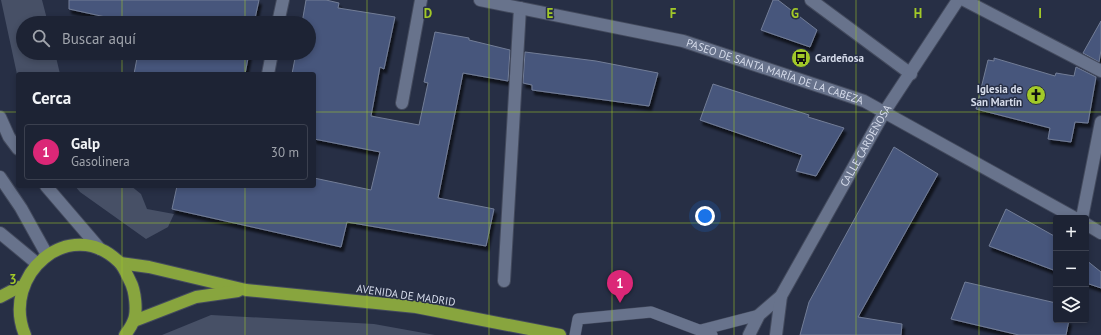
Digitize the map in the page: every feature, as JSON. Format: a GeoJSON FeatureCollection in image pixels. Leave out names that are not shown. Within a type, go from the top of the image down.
{"type":"FeatureCollection","features":[{"type":"Feature","properties":{"kind":"highway"},"geometry":{"type":"LineString","coordinates":[[25,335],[17,311],[19,287],[34,261],[46,253],[72,244],[100,249],[120,263],[135,290],[134,321],[125,335]]}},
{"type":"Feature","properties":{"kind":"highway","name":"AVENIDA DE MADRID"},"geometry":{"type":"LineString","coordinates":[[120,263],[148,267],[246,290],[416,307],[560,335]]}},
{"type":"Feature","properties":{"kind":"highway"},"geometry":{"type":"LineString","coordinates":[[0,297],[19,287]]}},
{"type":"Feature","properties":{"kind":"highway","name":"AVENIDA DE MADRID"},"geometry":{"type":"LineString","coordinates":[[134,321],[196,297],[246,290]]}},
{"type":"Feature","properties":{"kind":"street"},"geometry":{"type":"LineString","coordinates":[[280,16],[283,0]]}},
{"type":"Feature","properties":{"kind":"street"},"geometry":{"type":"LineString","coordinates":[[402,103],[421,0]]}},
{"type":"Feature","properties":{"kind":"street","name":"PASEO DE SANTA MARÍA DE LA CABEZA"},"geometry":{"type":"LineString","coordinates":[[480,0],[683,41],[864,101],[1070,215]]}},
{"type":"Feature","properties":{"kind":"street"},"geometry":{"type":"LineString","coordinates":[[811,0],[911,74]]}},
{"type":"Feature","properties":{"kind":"street","name":"CALLE CARDEÑOSA"},"geometry":{"type":"LineString","coordinates":[[749,335],[759,315],[781,296],[885,112],[958,0]]}},
{"type":"Feature","properties":{"kind":"street"},"geometry":{"type":"LineString","coordinates":[[964,0],[1101,71]]}},
{"type":"Feature","properties":{"kind":"street"},"geometry":{"type":"LineString","coordinates":[[504,281],[520,8]]}},
{"type":"Feature","properties":{"kind":"street"},"geometry":{"type":"LineString","coordinates":[[268,72],[271,60]]}},
{"type":"Feature","properties":{"kind":"street"},"geometry":{"type":"LineString","coordinates":[[0,117],[9,137],[16,146]]}},
{"type":"Feature","properties":{"kind":"street"},"geometry":{"type":"LineString","coordinates":[[1083,215],[1098,150],[1101,122]]}},
{"type":"Feature","properties":{"kind":"street"},"geometry":{"type":"LineString","coordinates":[[0,177],[21,208],[46,253]]}},
{"type":"Feature","properties":{"kind":"street"},"geometry":{"type":"LineString","coordinates":[[48,188],[100,249]]}},
{"type":"Feature","properties":{"kind":"street"},"geometry":{"type":"LineString","coordinates":[[1089,226],[1101,233]]}},
{"type":"Feature","properties":{"kind":"street"},"geometry":{"type":"LineString","coordinates":[[0,233],[34,261]]}},
{"type":"Feature","properties":{"kind":"street","name":"CALLE CARDEÑOSA"},"geometry":{"type":"LineString","coordinates":[[776,335],[781,296]]}},
{"type":"Feature","properties":{"kind":"lane"},"geometry":{"type":"LineString","coordinates":[[575,335],[578,319],[652,312],[712,335]]}},
{"type":"Feature","properties":{"kind":"lane"},"geometry":{"type":"LineString","coordinates":[[701,330],[759,315]]}},
{"type":"Feature","properties":{"kind":"shaded area"},"geometry":{"type":"Polygon","coordinates":[[[1,0],[42,0],[46,16],[16,16],[16,60],[57,60],[60,72],[16,72],[1,0]]]}},
{"type":"Feature","properties":{"kind":"shaded area"},"geometry":{"type":"Polygon","coordinates":[[[77,188],[134,188],[141,194],[147,209],[174,214],[168,227],[146,239],[80,192],[77,188]]]}},
{"type":"Feature","properties":{"kind":"shaded area"},"geometry":{"type":"Polygon","coordinates":[[[211,315],[374,324],[435,335],[162,335],[211,315]]]}},
{"type":"Feature","properties":{"kind":"building"},"geometry":{"type":"Polygon","coordinates":[[[69,0],[259,0],[256,16],[101,16],[69,9],[69,0]]]}},
{"type":"Feature","properties":{"kind":"building"},"geometry":{"type":"Polygon","coordinates":[[[306,0],[326,0],[339,3],[338,8],[395,17],[384,69],[380,67],[371,116],[419,125],[428,83],[424,82],[435,32],[469,38],[469,40],[510,50],[508,81],[463,73],[438,198],[494,209],[486,246],[347,222],[341,247],[172,209],[177,188],[316,188],[316,178],[371,190],[380,152],[316,139],[316,72],[292,72],[295,60],[316,60],[316,16],[303,16],[306,0]]]}},
{"type":"Feature","properties":{"kind":"building"},"geometry":{"type":"Polygon","coordinates":[[[773,0],[778,0],[817,30],[810,47],[761,30],[773,0]]]}},
{"type":"Feature","properties":{"kind":"building"},"geometry":{"type":"Polygon","coordinates":[[[1101,21],[1101,50],[1099,62],[1083,53],[1101,21]]]}},
{"type":"Feature","properties":{"kind":"building"},"geometry":{"type":"Polygon","coordinates":[[[525,52],[596,61],[658,73],[649,106],[532,90],[532,85],[523,83],[525,52]]]}},
{"type":"Feature","properties":{"kind":"building","name":"Iglesia de San Martín"},"geometry":{"type":"Polygon","coordinates":[[[994,58],[1055,76],[1056,73],[1074,76],[1076,67],[1096,77],[1088,123],[1075,122],[1071,142],[1048,139],[1050,128],[976,109],[988,60],[994,61],[994,58]]]}},
{"type":"Feature","properties":{"kind":"building"},"geometry":{"type":"Polygon","coordinates":[[[137,60],[248,60],[245,72],[134,72],[137,60]]]}},
{"type":"Feature","properties":{"kind":"building"},"geometry":{"type":"Polygon","coordinates":[[[713,84],[844,128],[816,176],[796,171],[802,155],[700,120],[713,84]]]}},
{"type":"Feature","properties":{"kind":"building"},"geometry":{"type":"Polygon","coordinates":[[[894,147],[938,174],[858,317],[902,324],[901,335],[800,335],[809,302],[894,147]]]}},
{"type":"Feature","properties":{"kind":"building"},"geometry":{"type":"Polygon","coordinates":[[[1006,209],[1053,235],[1053,270],[989,246],[1006,209]]]}},
{"type":"Feature","properties":{"kind":"building"},"geometry":{"type":"Polygon","coordinates":[[[1089,262],[1101,272],[1101,288],[1089,284],[1089,262]]]}},
{"type":"Feature","properties":{"kind":"building"},"geometry":{"type":"Polygon","coordinates":[[[965,282],[1053,302],[1053,323],[1068,323],[1066,335],[1019,335],[951,319],[965,282]]]}},
{"type":"Feature","properties":{"kind":"place","name":"Cardeñosa"},"geometry":{"type":"Point","coordinates":[801,58]}},
{"type":"Feature","properties":{"kind":"place","name":"Iglesia de San Martín"},"geometry":{"type":"Point","coordinates":[1036,95]}},
{"type":"Feature","properties":{"kind":"place","name":"Galp"},"geometry":{"type":"Point","coordinates":[620,303]}}]}
